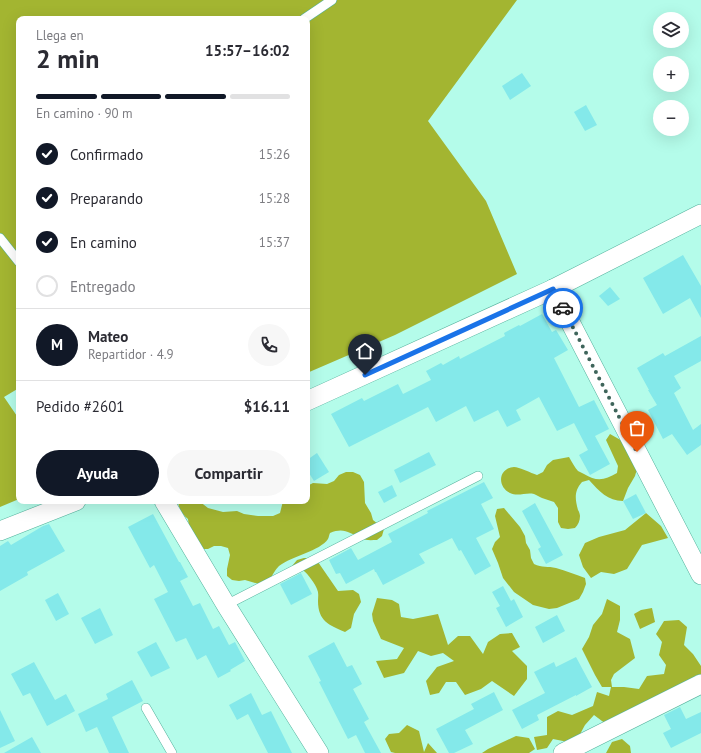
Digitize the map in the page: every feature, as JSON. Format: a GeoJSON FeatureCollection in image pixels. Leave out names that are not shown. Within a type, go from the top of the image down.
{"type":"FeatureCollection","features":[{"type":"Feature","properties":{"kind":"street"},"geometry":{"type":"LineString","coordinates":[[310,400],[553,289],[701,214]]}},
{"type":"Feature","properties":{"kind":"street"},"geometry":{"type":"LineString","coordinates":[[553,289],[701,575]]}},
{"type":"Feature","properties":{"kind":"street"},"geometry":{"type":"LineString","coordinates":[[0,530],[68,504]]}},
{"type":"Feature","properties":{"kind":"street"},"geometry":{"type":"LineString","coordinates":[[166,504],[226,605],[319,753]]}},
{"type":"Feature","properties":{"kind":"street"},"geometry":{"type":"LineString","coordinates":[[563,753],[701,684]]}},
{"type":"Feature","properties":{"kind":"lane"},"geometry":{"type":"LineString","coordinates":[[308,16],[332,0]]}},
{"type":"Feature","properties":{"kind":"lane"},"geometry":{"type":"LineString","coordinates":[[0,238],[16,258]]}},
{"type":"Feature","properties":{"kind":"lane"},"geometry":{"type":"LineString","coordinates":[[226,605],[478,476]]}},
{"type":"Feature","properties":{"kind":"lane"},"geometry":{"type":"LineString","coordinates":[[146,708],[172,753]]}},
{"type":"Feature","properties":{"kind":"green space"},"geometry":{"type":"Polygon","coordinates":[[[0,0],[517,0],[428,121],[486,201],[517,274],[395,335],[310,372],[310,16],[16,16],[16,390],[4,397],[16,415],[16,500],[0,507],[0,0]]]}},
{"type":"Feature","properties":{"kind":"green space"},"geometry":{"type":"Polygon","coordinates":[[[610,434],[624,442],[637,469],[635,476],[623,501],[618,501],[608,497],[589,480],[582,482],[579,485],[576,495],[580,520],[575,528],[561,528],[558,522],[558,508],[554,502],[534,494],[516,495],[510,493],[503,487],[501,482],[502,474],[509,468],[516,467],[537,475],[543,472],[547,465],[553,460],[569,457],[578,471],[589,477],[605,479],[617,473],[618,466],[606,440],[610,434]]]}},
{"type":"Feature","properties":{"kind":"green space"},"geometry":{"type":"Polygon","coordinates":[[[346,472],[353,472],[360,475],[364,482],[365,503],[373,520],[384,529],[382,536],[377,540],[369,540],[343,531],[335,531],[330,533],[328,539],[319,547],[285,562],[279,566],[270,579],[259,584],[245,580],[232,580],[227,576],[230,555],[228,548],[214,546],[208,549],[201,549],[191,541],[188,519],[182,513],[178,504],[203,504],[208,508],[223,512],[237,511],[244,514],[258,516],[273,516],[280,513],[282,504],[310,504],[310,484],[313,483],[327,484],[334,481],[339,475],[346,472]]]}},
{"type":"Feature","properties":{"kind":"green space"},"geometry":{"type":"Polygon","coordinates":[[[504,508],[520,527],[525,536],[534,564],[556,568],[585,578],[586,584],[579,599],[557,608],[549,609],[533,605],[514,592],[503,578],[492,549],[495,542],[500,537],[495,516],[497,509],[504,508]]]}},
{"type":"Feature","properties":{"kind":"green space"},"geometry":{"type":"Polygon","coordinates":[[[646,513],[661,526],[668,538],[642,545],[627,569],[614,574],[601,572],[591,578],[583,567],[579,555],[585,543],[599,537],[625,530],[646,513]]]}},
{"type":"Feature","properties":{"kind":"green space"},"geometry":{"type":"Polygon","coordinates":[[[312,558],[318,562],[338,591],[353,590],[359,594],[361,602],[354,614],[351,628],[345,632],[329,624],[322,618],[319,608],[318,592],[315,585],[304,571],[292,566],[297,560],[312,558]]]}},
{"type":"Feature","properties":{"kind":"green space"},"geometry":{"type":"Polygon","coordinates":[[[377,598],[392,600],[399,604],[401,617],[413,619],[438,614],[448,645],[458,636],[470,636],[483,654],[488,642],[500,634],[512,633],[520,647],[512,651],[527,666],[527,679],[514,696],[492,681],[481,689],[465,695],[456,682],[446,682],[439,693],[430,695],[426,681],[437,667],[454,661],[443,653],[431,656],[418,651],[404,673],[384,678],[376,661],[397,659],[404,648],[381,639],[373,621],[372,614],[377,598]]]}},
{"type":"Feature","properties":{"kind":"green space"},"geometry":{"type":"Polygon","coordinates":[[[607,599],[620,606],[620,620],[617,632],[630,639],[635,658],[614,674],[611,680],[612,687],[639,689],[647,676],[664,674],[666,665],[659,655],[662,642],[656,634],[664,621],[679,620],[687,627],[684,645],[693,654],[701,666],[701,688],[606,724],[594,715],[585,725],[579,736],[568,742],[553,739],[547,748],[537,750],[534,737],[547,735],[547,717],[558,711],[572,715],[593,706],[597,692],[609,696],[611,687],[602,687],[582,649],[589,637],[593,625],[602,614],[607,599]]]}},
{"type":"Feature","properties":{"kind":"green space"},"geometry":{"type":"Polygon","coordinates":[[[652,608],[655,622],[640,629],[634,614],[641,610],[652,608]]]}},
{"type":"Feature","properties":{"kind":"green space"},"geometry":{"type":"Polygon","coordinates":[[[407,725],[419,731],[424,752],[428,743],[437,753],[391,752],[385,739],[389,734],[399,733],[407,725]]]}},
{"type":"Feature","properties":{"kind":"green space"},"geometry":{"type":"Polygon","coordinates":[[[516,736],[529,738],[535,749],[529,753],[482,753],[488,749],[516,736]]]}},
{"type":"Feature","properties":{"kind":"green space"},"geometry":{"type":"Polygon","coordinates":[[[622,739],[630,746],[631,753],[606,753],[612,742],[622,739]]]}},
{"type":"Feature","properties":{"kind":"building"},"geometry":{"type":"Polygon","coordinates":[[[522,73],[531,86],[510,100],[502,86],[522,73]]]}},
{"type":"Feature","properties":{"kind":"building"},"geometry":{"type":"Polygon","coordinates":[[[586,105],[597,125],[585,131],[574,112],[586,105]]]}},
{"type":"Feature","properties":{"kind":"building"},"geometry":{"type":"Polygon","coordinates":[[[683,255],[701,286],[701,318],[690,298],[663,314],[643,278],[683,255]]]}},
{"type":"Feature","properties":{"kind":"building"},"geometry":{"type":"Polygon","coordinates":[[[610,287],[620,299],[608,306],[599,296],[610,287]]]}},
{"type":"Feature","properties":{"kind":"building"},"geometry":{"type":"Polygon","coordinates":[[[542,314],[552,332],[556,330],[568,350],[554,358],[579,407],[594,400],[609,429],[595,436],[610,464],[590,475],[579,455],[588,450],[574,423],[557,431],[539,397],[516,410],[521,420],[507,427],[498,410],[474,422],[466,406],[436,422],[428,407],[349,447],[331,414],[362,398],[364,401],[398,384],[403,394],[431,380],[426,371],[441,363],[443,365],[459,356],[460,359],[505,336],[504,333],[542,314]]]}},
{"type":"Feature","properties":{"kind":"building"},"geometry":{"type":"Polygon","coordinates":[[[701,336],[701,361],[674,376],[681,388],[674,393],[693,430],[701,424],[701,445],[687,455],[672,434],[663,439],[648,410],[657,405],[637,368],[663,353],[665,356],[701,336]]]}},
{"type":"Feature","properties":{"kind":"building"},"geometry":{"type":"Polygon","coordinates":[[[429,452],[436,465],[400,483],[394,470],[429,452]]]}},
{"type":"Feature","properties":{"kind":"building"},"geometry":{"type":"Polygon","coordinates":[[[317,453],[329,472],[314,481],[310,475],[310,458],[317,453]]]}},
{"type":"Feature","properties":{"kind":"building"},"geometry":{"type":"Polygon","coordinates":[[[484,482],[493,498],[481,504],[494,529],[476,538],[491,566],[475,575],[461,550],[459,551],[452,538],[419,554],[425,563],[383,585],[374,569],[346,584],[340,573],[336,574],[329,560],[351,548],[358,560],[392,542],[388,534],[428,513],[427,511],[484,482]]]}},
{"type":"Feature","properties":{"kind":"building"},"geometry":{"type":"Polygon","coordinates":[[[392,485],[397,496],[384,503],[378,492],[392,485]]]}},
{"type":"Feature","properties":{"kind":"building"},"geometry":{"type":"Polygon","coordinates":[[[636,494],[646,513],[633,519],[623,501],[636,494]]]}},
{"type":"Feature","properties":{"kind":"building"},"geometry":{"type":"Polygon","coordinates":[[[535,503],[563,555],[546,564],[538,549],[541,547],[522,511],[535,503]]]}},
{"type":"Feature","properties":{"kind":"building"},"geometry":{"type":"Polygon","coordinates":[[[153,514],[188,577],[180,581],[193,606],[200,603],[213,629],[219,626],[229,645],[235,642],[245,661],[218,678],[206,655],[197,660],[186,638],[176,642],[154,599],[168,592],[154,565],[150,568],[128,527],[153,514]]]}},
{"type":"Feature","properties":{"kind":"building"},"geometry":{"type":"Polygon","coordinates":[[[49,524],[65,551],[27,572],[28,575],[0,591],[0,546],[8,541],[11,545],[49,524]]]}},
{"type":"Feature","properties":{"kind":"building"},"geometry":{"type":"Polygon","coordinates":[[[301,573],[312,594],[291,605],[280,584],[301,573]]]}},
{"type":"Feature","properties":{"kind":"building"},"geometry":{"type":"Polygon","coordinates":[[[503,586],[511,601],[514,599],[523,617],[506,627],[496,608],[500,606],[492,592],[503,586]]]}},
{"type":"Feature","properties":{"kind":"building"},"geometry":{"type":"Polygon","coordinates":[[[58,593],[69,614],[56,621],[45,600],[58,593]]]}},
{"type":"Feature","properties":{"kind":"building"},"geometry":{"type":"Polygon","coordinates":[[[100,608],[113,635],[95,644],[81,618],[100,608]]]}},
{"type":"Feature","properties":{"kind":"building"},"geometry":{"type":"Polygon","coordinates":[[[557,615],[565,631],[543,643],[535,627],[557,615]]]}},
{"type":"Feature","properties":{"kind":"building"},"geometry":{"type":"Polygon","coordinates":[[[156,642],[170,668],[151,677],[137,652],[156,642]]]}},
{"type":"Feature","properties":{"kind":"building"},"geometry":{"type":"Polygon","coordinates":[[[334,642],[347,667],[352,665],[362,684],[353,689],[369,719],[364,722],[381,753],[365,753],[356,735],[348,739],[319,682],[321,681],[308,656],[334,642]]]}},
{"type":"Feature","properties":{"kind":"building"},"geometry":{"type":"Polygon","coordinates":[[[576,657],[592,687],[537,715],[539,720],[522,729],[512,710],[545,693],[534,672],[554,662],[556,667],[576,657]]]}},
{"type":"Feature","properties":{"kind":"building"},"geometry":{"type":"Polygon","coordinates":[[[34,662],[55,700],[66,694],[75,711],[47,726],[30,693],[23,696],[11,674],[34,662]]]}},
{"type":"Feature","properties":{"kind":"building"},"geometry":{"type":"Polygon","coordinates":[[[132,680],[143,701],[112,717],[129,753],[109,753],[97,727],[86,732],[78,714],[108,699],[106,694],[132,680]]]}},
{"type":"Feature","properties":{"kind":"building"},"geometry":{"type":"Polygon","coordinates":[[[494,692],[503,710],[465,730],[473,744],[454,753],[449,753],[436,729],[474,709],[471,704],[494,692]]]}},
{"type":"Feature","properties":{"kind":"building"},"geometry":{"type":"Polygon","coordinates":[[[251,693],[262,715],[271,711],[292,753],[268,753],[248,714],[237,720],[229,705],[251,693]]]}},
{"type":"Feature","properties":{"kind":"building"},"geometry":{"type":"Polygon","coordinates":[[[680,707],[686,719],[701,712],[701,733],[671,748],[663,733],[671,729],[664,715],[680,707]]]}},
{"type":"Feature","properties":{"kind":"building"},"geometry":{"type":"Polygon","coordinates":[[[0,710],[15,741],[0,748],[0,710]]]}},
{"type":"Feature","properties":{"kind":"building"},"geometry":{"type":"Polygon","coordinates":[[[32,737],[41,753],[4,753],[32,737]]]}},
{"type":"Feature","properties":{"kind":"way so far"},"geometry":{"type":"LineString","coordinates":[[563,308],[637,452]]}},
{"type":"Feature","properties":{"kind":"route"},"geometry":{"type":"LineString","coordinates":[[365,375],[553,289],[563,308]]}}]}
